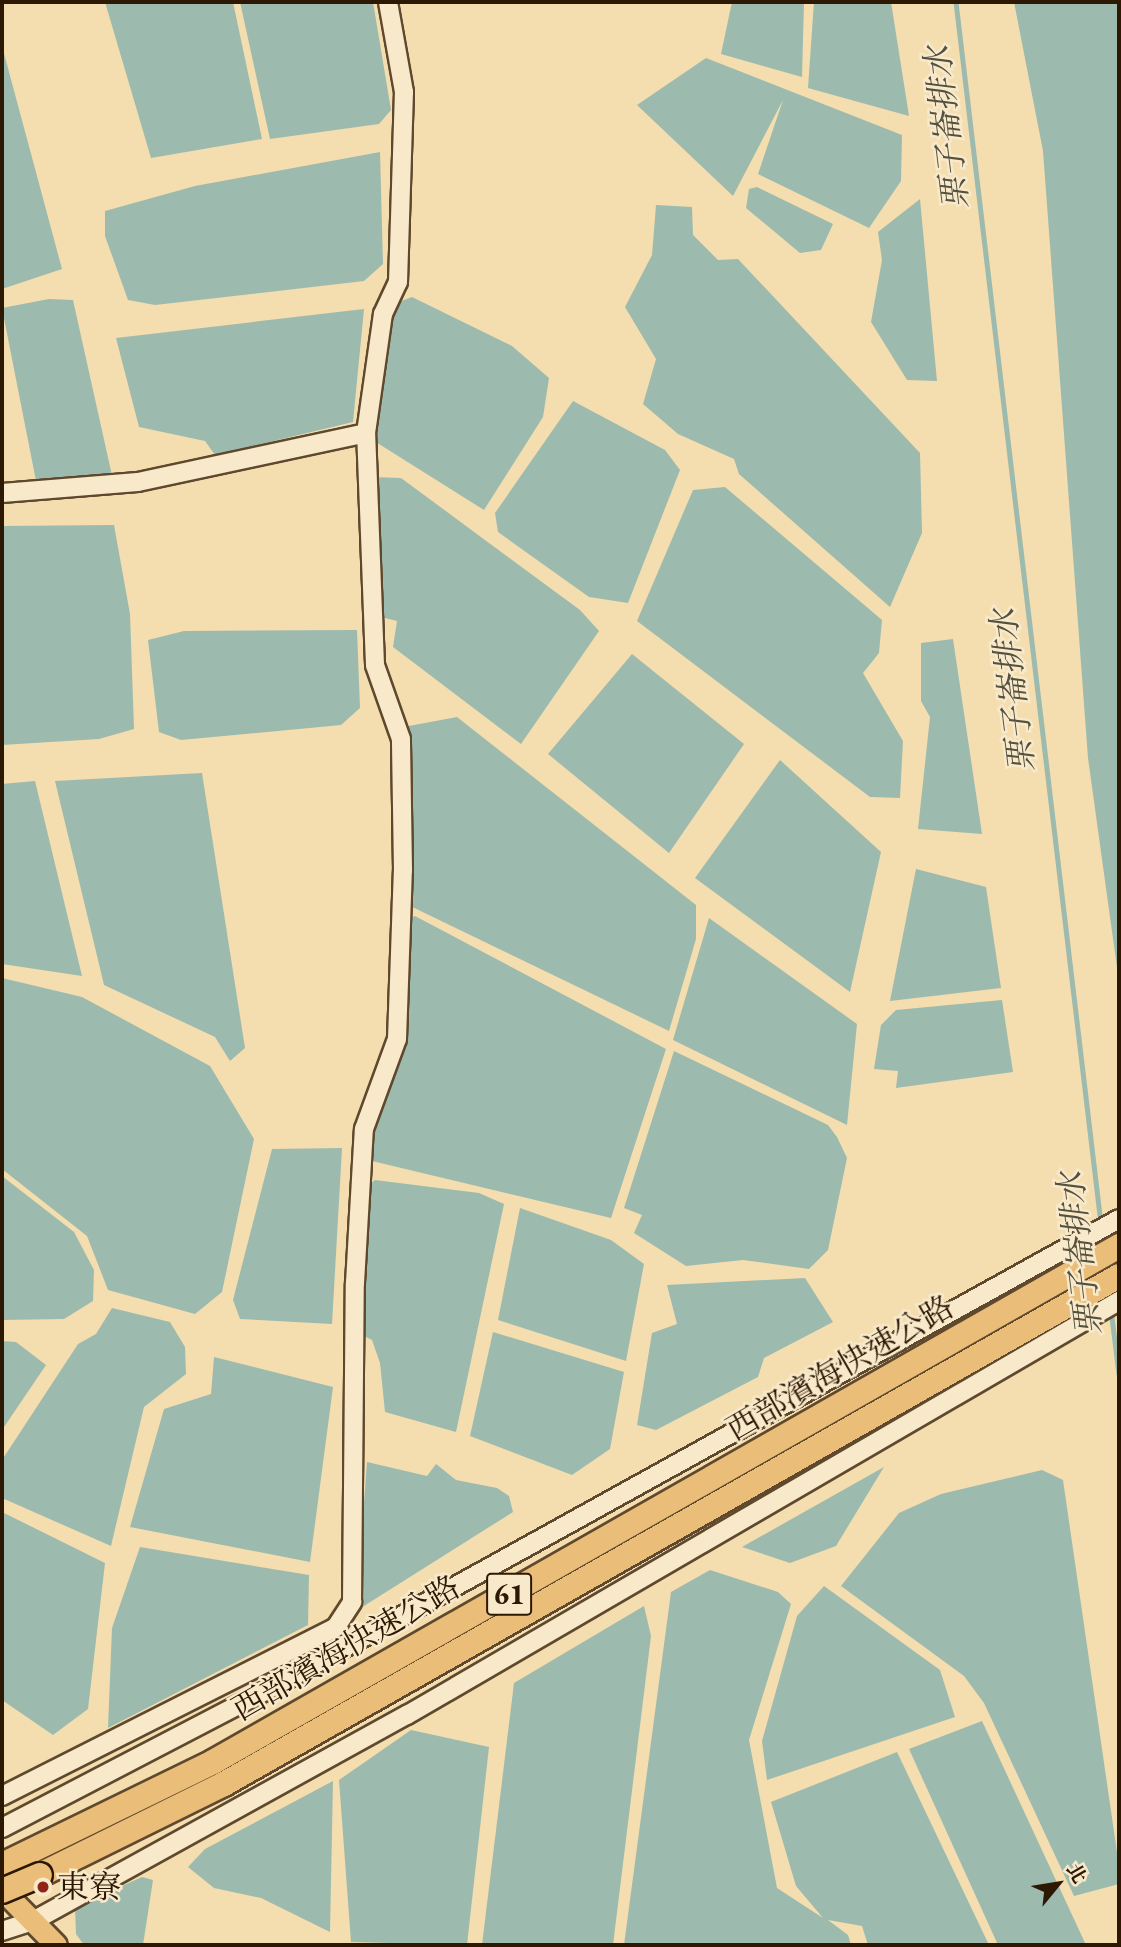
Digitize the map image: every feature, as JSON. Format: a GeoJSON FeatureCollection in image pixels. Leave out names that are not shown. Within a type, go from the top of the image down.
{"type":"FeatureCollection","features":[{"type":"Feature","properties":{"kind":"highway","name":"西部濱海快速公路"},"geometry":{"type":"LineString","coordinates":[[35,1864],[1119,1246]]}},
{"type":"Feature","properties":{"kind":"highway","name":"61"},"geometry":{"type":"LineString","coordinates":[[981,1367],[1119,1276]]}},
{"type":"Feature","properties":{"kind":"highway","name":"西部濱海快速公路"},"geometry":{"type":"LineString","coordinates":[[35,1864],[224,1784],[981,1367]]}},
{"type":"Feature","properties":{"kind":"highway","name":"61"},"geometry":{"type":"LineString","coordinates":[[2,1864],[35,1864]]}},
{"type":"Feature","properties":{"kind":"highway","name":"61"},"geometry":{"type":"LineString","coordinates":[[2,1891],[35,1864]]}},
{"type":"Feature","properties":{"kind":"main road"},"geometry":{"type":"LineString","coordinates":[[2,1891],[35,1920],[55,1945]]}},
{"type":"Feature","properties":{"kind":"street"},"geometry":{"type":"LineString","coordinates":[[2,1796],[336,1627],[352,1602],[355,1283],[364,1129],[397,1039],[403,870],[401,739],[376,665],[366,433],[383,314],[398,282],[404,92],[388,2]]}},
{"type":"Feature","properties":{"kind":"street"},"geometry":{"type":"LineString","coordinates":[[2,493],[138,482],[366,433]]}},
{"type":"Feature","properties":{"kind":"street"},"geometry":{"type":"LineString","coordinates":[[2,1828],[286,1680],[628,1485],[983,1297],[1119,1219]]}},
{"type":"Feature","properties":{"kind":"street"},"geometry":{"type":"LineString","coordinates":[[2,1931],[35,1920],[673,1564],[981,1367],[1119,1301]]}},
{"type":"Feature","properties":{"kind":"shaded area"},"geometry":{"type":"Polygon","coordinates":[[[105,2],[233,2],[262,139],[151,158],[105,2]]]}},
{"type":"Feature","properties":{"kind":"shaded area"},"geometry":{"type":"Polygon","coordinates":[[[240,2],[373,2],[391,110],[379,124],[270,139],[240,2]]]}},
{"type":"Feature","properties":{"kind":"shaded area"},"geometry":{"type":"Polygon","coordinates":[[[732,2],[804,2],[802,77],[721,54],[732,2]]]}},
{"type":"Feature","properties":{"kind":"shaded area"},"geometry":{"type":"Polygon","coordinates":[[[814,2],[891,2],[909,116],[808,88],[814,2]]]}},
{"type":"Feature","properties":{"kind":"shaded area"},"geometry":{"type":"Polygon","coordinates":[[[1014,2],[1119,2],[1119,982],[1088,758],[1043,151],[1014,2]]]}},
{"type":"Feature","properties":{"kind":"shaded area"},"geometry":{"type":"Polygon","coordinates":[[[2,46],[62,269],[2,289],[2,46]]]}},
{"type":"Feature","properties":{"kind":"shaded area"},"geometry":{"type":"Polygon","coordinates":[[[706,58],[902,135],[901,181],[869,228],[758,174],[783,100],[733,196],[637,105],[706,58]]]}},
{"type":"Feature","properties":{"kind":"shaded area"},"geometry":{"type":"Polygon","coordinates":[[[380,152],[383,264],[364,281],[155,305],[128,300],[105,236],[105,211],[195,186],[380,152]]]}},
{"type":"Feature","properties":{"kind":"shaded area"},"geometry":{"type":"Polygon","coordinates":[[[757,187],[833,224],[821,250],[800,253],[746,208],[749,189],[757,187]]]}},
{"type":"Feature","properties":{"kind":"shaded area"},"geometry":{"type":"Polygon","coordinates":[[[920,199],[937,381],[907,380],[871,322],[882,260],[878,232],[920,199]]]}},
{"type":"Feature","properties":{"kind":"shaded area"},"geometry":{"type":"Polygon","coordinates":[[[656,205],[692,207],[693,235],[718,260],[738,259],[920,453],[922,533],[890,607],[739,474],[734,459],[678,434],[643,404],[656,359],[625,307],[652,255],[656,205]]]}},
{"type":"Feature","properties":{"kind":"shaded area"},"geometry":{"type":"Polygon","coordinates":[[[412,297],[512,346],[549,378],[543,417],[484,510],[371,439],[386,307],[412,297]]]}},
{"type":"Feature","properties":{"kind":"shaded area"},"geometry":{"type":"Polygon","coordinates":[[[49,299],[73,300],[113,480],[37,486],[2,308],[49,299]]]}},
{"type":"Feature","properties":{"kind":"shaded area"},"geometry":{"type":"Polygon","coordinates":[[[364,309],[353,422],[215,455],[205,441],[139,427],[116,338],[364,309]]]}},
{"type":"Feature","properties":{"kind":"shaded area"},"geometry":{"type":"Polygon","coordinates":[[[573,401],[665,450],[680,470],[628,603],[589,597],[498,532],[495,513],[573,401]]]}},
{"type":"Feature","properties":{"kind":"shaded area"},"geometry":{"type":"Polygon","coordinates":[[[371,477],[401,478],[580,610],[599,631],[521,744],[393,647],[397,621],[377,616],[371,477]]]}},
{"type":"Feature","properties":{"kind":"shaded area"},"geometry":{"type":"Polygon","coordinates":[[[725,487],[882,620],[879,653],[863,673],[903,741],[900,798],[870,797],[637,621],[693,490],[725,487]]]}},
{"type":"Feature","properties":{"kind":"shaded area"},"geometry":{"type":"Polygon","coordinates":[[[114,525],[130,614],[134,729],[99,739],[2,745],[2,526],[114,525]]]}},
{"type":"Feature","properties":{"kind":"shaded area"},"geometry":{"type":"Polygon","coordinates":[[[357,630],[360,708],[341,725],[181,740],[159,732],[148,640],[184,631],[357,630]]]}},
{"type":"Feature","properties":{"kind":"shaded area"},"geometry":{"type":"Polygon","coordinates":[[[953,639],[982,834],[918,829],[930,717],[921,701],[921,643],[953,639]]]}},
{"type":"Feature","properties":{"kind":"shaded area"},"geometry":{"type":"Polygon","coordinates":[[[632,654],[744,744],[669,853],[548,754],[632,654]]]}},
{"type":"Feature","properties":{"kind":"shaded area"},"geometry":{"type":"Polygon","coordinates":[[[457,717],[696,905],[696,939],[669,1031],[402,902],[398,728],[457,717]]]}},
{"type":"Feature","properties":{"kind":"shaded area"},"geometry":{"type":"Polygon","coordinates":[[[780,760],[881,852],[850,992],[695,878],[780,760]]]}},
{"type":"Feature","properties":{"kind":"shaded area"},"geometry":{"type":"Polygon","coordinates":[[[202,773],[245,1048],[230,1061],[215,1037],[104,985],[55,781],[202,773]]]}},
{"type":"Feature","properties":{"kind":"shaded area"},"geometry":{"type":"Polygon","coordinates":[[[35,781],[82,976],[2,964],[2,784],[35,781]]]}},
{"type":"Feature","properties":{"kind":"shaded area"},"geometry":{"type":"Polygon","coordinates":[[[916,869],[986,887],[1001,988],[890,1001],[916,869]]]}},
{"type":"Feature","properties":{"kind":"shaded area"},"geometry":{"type":"Polygon","coordinates":[[[415,916],[666,1049],[611,1218],[372,1161],[363,1140],[393,1055],[401,922],[415,916]]]}},
{"type":"Feature","properties":{"kind":"shaded area"},"geometry":{"type":"Polygon","coordinates":[[[709,918],[857,1024],[847,1125],[673,1040],[709,918]]]}},
{"type":"Feature","properties":{"kind":"shaded area"},"geometry":{"type":"Polygon","coordinates":[[[2,978],[82,997],[210,1066],[254,1139],[222,1292],[195,1314],[108,1290],[87,1236],[2,1169],[2,978]]]}},
{"type":"Feature","properties":{"kind":"shaded area"},"geometry":{"type":"Polygon","coordinates":[[[1002,1000],[1013,1072],[896,1088],[898,1071],[874,1069],[881,1025],[896,1010],[1002,1000]]]}},
{"type":"Feature","properties":{"kind":"shaded area"},"geometry":{"type":"Polygon","coordinates":[[[674,1051],[828,1125],[837,1137],[847,1158],[828,1250],[809,1269],[743,1260],[686,1266],[634,1233],[642,1215],[624,1208],[674,1051]]]}},
{"type":"Feature","properties":{"kind":"shaded area"},"geometry":{"type":"Polygon","coordinates":[[[342,1148],[332,1324],[240,1319],[233,1300],[272,1149],[342,1148]]]}},
{"type":"Feature","properties":{"kind":"shaded area"},"geometry":{"type":"Polygon","coordinates":[[[2,1176],[74,1232],[94,1270],[93,1301],[64,1319],[2,1320],[2,1176]]]}},
{"type":"Feature","properties":{"kind":"shaded area"},"geometry":{"type":"Polygon","coordinates":[[[375,1180],[479,1193],[504,1204],[456,1432],[385,1412],[380,1363],[372,1340],[362,1335],[368,1186],[375,1180]]]}},
{"type":"Feature","properties":{"kind":"shaded area"},"geometry":{"type":"Polygon","coordinates":[[[520,1208],[611,1240],[644,1264],[626,1361],[498,1320],[520,1208]]]}},
{"type":"Feature","properties":{"kind":"shaded area"},"geometry":{"type":"Polygon","coordinates":[[[805,1278],[833,1322],[764,1358],[758,1377],[656,1430],[637,1425],[652,1333],[677,1324],[667,1285],[805,1278]]]}},
{"type":"Feature","properties":{"kind":"shaded area"},"geometry":{"type":"Polygon","coordinates":[[[112,1308],[170,1322],[185,1347],[186,1374],[144,1407],[111,1546],[2,1498],[2,1460],[78,1344],[96,1334],[112,1308]]]}},
{"type":"Feature","properties":{"kind":"shaded area"},"geometry":{"type":"Polygon","coordinates":[[[493,1332],[624,1372],[610,1449],[572,1475],[470,1436],[493,1332]]]}},
{"type":"Feature","properties":{"kind":"shaded area"},"geometry":{"type":"Polygon","coordinates":[[[2,1341],[16,1342],[46,1365],[2,1430],[2,1341]]]}},
{"type":"Feature","properties":{"kind":"shaded area"},"geometry":{"type":"Polygon","coordinates":[[[214,1357],[333,1387],[310,1562],[130,1527],[164,1409],[211,1394],[214,1357]]]}},
{"type":"Feature","properties":{"kind":"shaded area"},"geometry":{"type":"Polygon","coordinates":[[[367,1462],[427,1476],[436,1464],[456,1480],[497,1488],[509,1496],[513,1512],[356,1611],[367,1462]]]}},
{"type":"Feature","properties":{"kind":"shaded area"},"geometry":{"type":"Polygon","coordinates":[[[884,1467],[836,1546],[790,1563],[742,1547],[884,1467]]]}},
{"type":"Feature","properties":{"kind":"shaded area"},"geometry":{"type":"Polygon","coordinates":[[[1042,1470],[1063,1480],[1119,1866],[1119,1884],[1074,1896],[984,1703],[964,1676],[841,1586],[899,1513],[941,1494],[1042,1470]]]}},
{"type":"Feature","properties":{"kind":"shaded area"},"geometry":{"type":"Polygon","coordinates":[[[2,1512],[105,1563],[88,1709],[53,1735],[2,1700],[2,1512]]]}},
{"type":"Feature","properties":{"kind":"shaded area"},"geometry":{"type":"Polygon","coordinates":[[[140,1547],[309,1575],[308,1625],[108,1728],[112,1628],[140,1547]]]}},
{"type":"Feature","properties":{"kind":"shaded area"},"geometry":{"type":"Polygon","coordinates":[[[710,1570],[778,1592],[791,1604],[749,1740],[777,1888],[823,1918],[796,1886],[771,1802],[897,1752],[989,1945],[868,1945],[862,1926],[828,1920],[848,1935],[851,1945],[624,1945],[671,1592],[710,1570]]]}},
{"type":"Feature","properties":{"kind":"shaded area"},"geometry":{"type":"Polygon","coordinates":[[[824,1586],[940,1670],[955,1717],[767,1780],[762,1741],[797,1616],[824,1586]]]}},
{"type":"Feature","properties":{"kind":"shaded area"},"geometry":{"type":"Polygon","coordinates":[[[644,1606],[651,1636],[613,1945],[482,1945],[514,1683],[644,1606]]]}},
{"type":"Feature","properties":{"kind":"shaded area"},"geometry":{"type":"Polygon","coordinates":[[[982,1721],[1086,1945],[998,1945],[909,1749],[982,1721]]]}},
{"type":"Feature","properties":{"kind":"shaded area"},"geometry":{"type":"Polygon","coordinates":[[[411,1730],[489,1747],[467,1945],[351,1942],[339,1780],[411,1730]]]}},
{"type":"Feature","properties":{"kind":"shaded area"},"geometry":{"type":"Polygon","coordinates":[[[333,1781],[330,1932],[261,1898],[214,1888],[188,1867],[205,1849],[333,1781]]]}},
{"type":"Feature","properties":{"kind":"shaded area"},"geometry":{"type":"Polygon","coordinates":[[[142,1877],[153,1880],[143,1945],[84,1945],[76,1934],[75,1907],[142,1877]]]}},
{"type":"Feature","properties":{"kind":"waterway","name":"栗子崙排水"},"geometry":{"type":"LineString","coordinates":[[956,2],[1101,1224]]}},
{"type":"Feature","properties":{"kind":"waterway","name":"栗子崙排水"},"geometry":{"type":"LineString","coordinates":[[1111,1309],[1119,1374]]}},
{"type":"Feature","properties":{"kind":"place","name":"東寮"},"geometry":{"type":"Point","coordinates":[43,1887]}}]}
